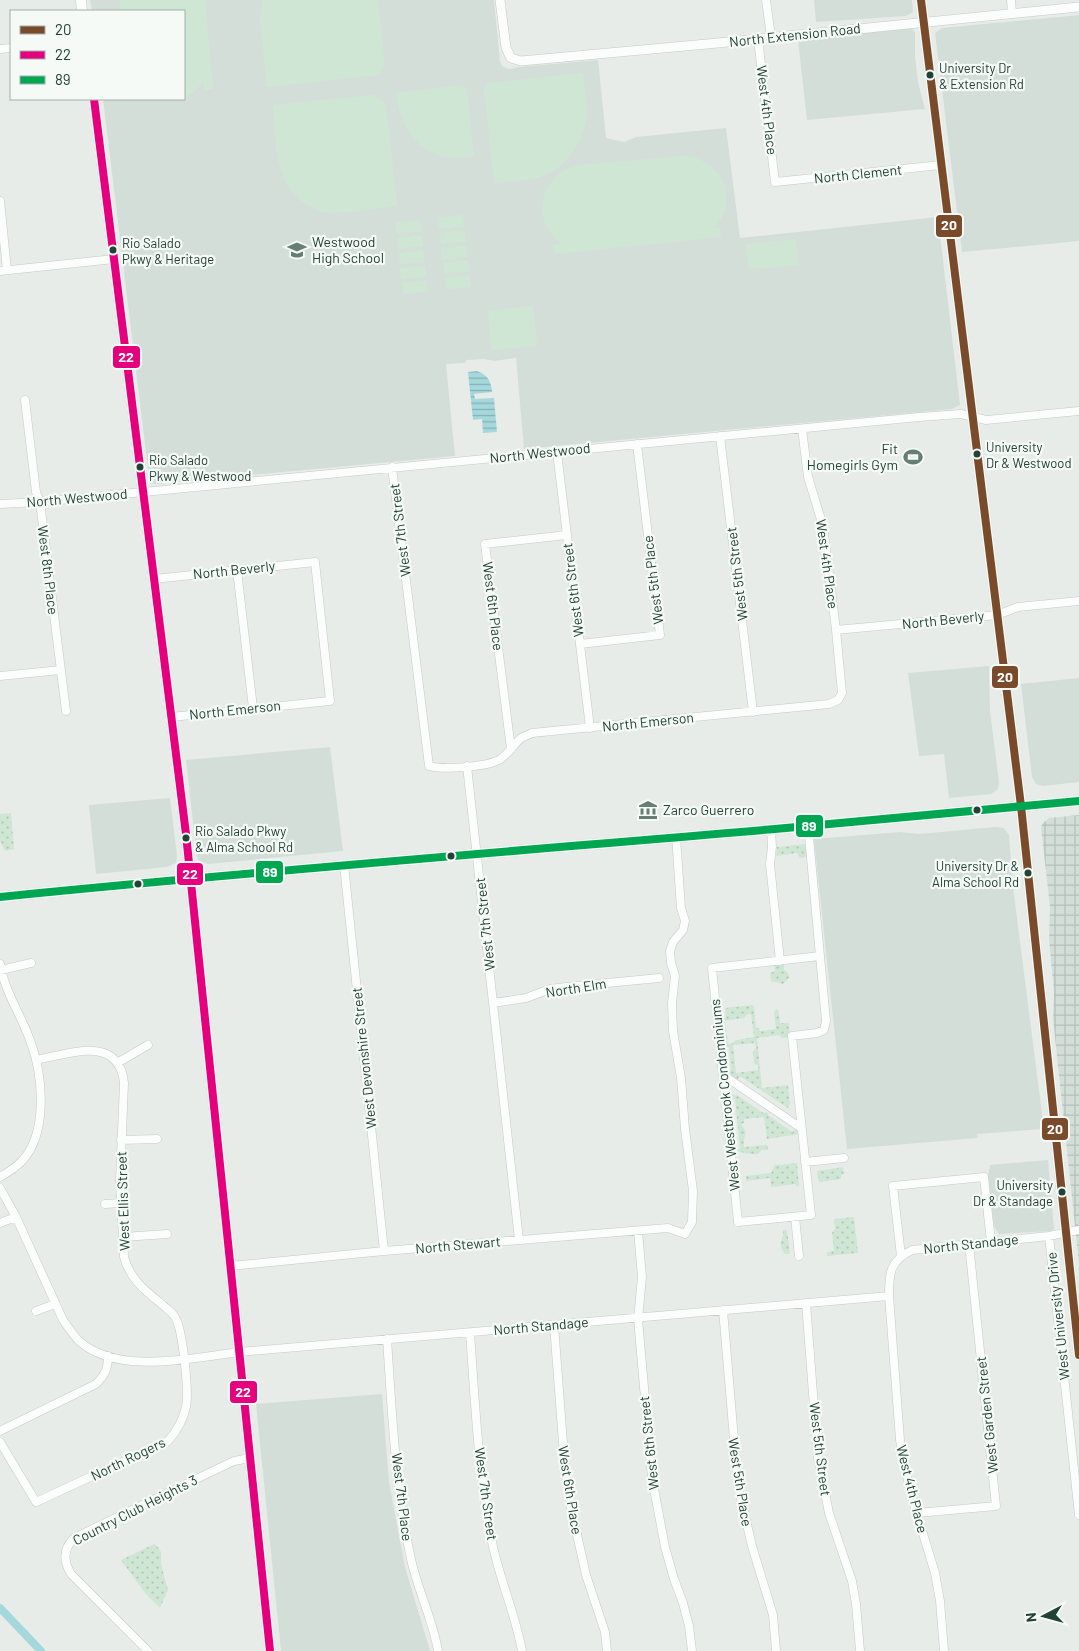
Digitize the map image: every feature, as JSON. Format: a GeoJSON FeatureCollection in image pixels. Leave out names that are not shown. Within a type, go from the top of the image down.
{"type":"FeatureCollection","features":[{"type":"Feature","properties":{"kind":"main road","name":"West University Drive"},"geometry":{"type":"LineString","coordinates":[[921,0],[1021,806],[1079,1355]]}},
{"type":"Feature","properties":{"kind":"main road"},"geometry":{"type":"LineString","coordinates":[[94,100],[191,879],[270,1651]]}},
{"type":"Feature","properties":{"kind":"main road"},"geometry":{"type":"LineString","coordinates":[[0,897],[477,853],[808,826],[1079,801]]}},
{"type":"Feature","properties":{"kind":"street","name":"North Extension Road"},"geometry":{"type":"LineString","coordinates":[[500,0],[506,48],[511,58],[521,61],[1079,7]]}},
{"type":"Feature","properties":{"kind":"street"},"geometry":{"type":"LineString","coordinates":[[766,0],[770,37]]}},
{"type":"Feature","properties":{"kind":"street"},"geometry":{"type":"LineString","coordinates":[[1011,0],[1012,13]]}},
{"type":"Feature","properties":{"kind":"street","name":"West 4th Place"},"geometry":{"type":"LineString","coordinates":[[758,39],[776,182]]}},
{"type":"Feature","properties":{"kind":"street","name":"North Clement"},"geometry":{"type":"LineString","coordinates":[[776,182],[941,165]]}},
{"type":"Feature","properties":{"kind":"street"},"geometry":{"type":"LineString","coordinates":[[0,200],[4,271],[114,258]]}},
{"type":"Feature","properties":{"kind":"street","name":"West 8th Place"},"geometry":{"type":"LineString","coordinates":[[26,400],[36,492],[40,502],[66,711]]}},
{"type":"Feature","properties":{"kind":"street","name":"North Westwood"},"geometry":{"type":"LineString","coordinates":[[0,504],[40,502],[959,414],[987,420],[1079,411]]}},
{"type":"Feature","properties":{"kind":"street","name":"West 4th Place"},"geometry":{"type":"LineString","coordinates":[[802,429],[808,477],[823,526],[842,693],[838,700]]}},
{"type":"Feature","properties":{"kind":"street","name":"West 5th Street"},"geometry":{"type":"LineString","coordinates":[[720,436],[753,712]]}},
{"type":"Feature","properties":{"kind":"street","name":"West 5th Place"},"geometry":{"type":"LineString","coordinates":[[580,644],[660,636],[637,444]]}},
{"type":"Feature","properties":{"kind":"street","name":"West 6th Street"},"geometry":{"type":"LineString","coordinates":[[556,452],[590,728]]}},
{"type":"Feature","properties":{"kind":"street","name":"West 7th Street"},"geometry":{"type":"LineString","coordinates":[[392,467],[429,766],[437,768],[468,766],[519,1240]]}},
{"type":"Feature","properties":{"kind":"street","name":"West 6th Place"},"geometry":{"type":"LineString","coordinates":[[511,749],[485,544],[567,535]]}},
{"type":"Feature","properties":{"kind":"street","name":"North Beverly"},"geometry":{"type":"LineString","coordinates":[[154,578],[315,562],[330,701]]}},
{"type":"Feature","properties":{"kind":"street"},"geometry":{"type":"LineString","coordinates":[[237,570],[253,708]]}},
{"type":"Feature","properties":{"kind":"street","name":"North Beverly"},"geometry":{"type":"LineString","coordinates":[[836,630],[997,614],[1018,607],[1079,601]]}},
{"type":"Feature","properties":{"kind":"street"},"geometry":{"type":"LineString","coordinates":[[0,676],[61,670]]}},
{"type":"Feature","properties":{"kind":"street","name":"North Emerson"},"geometry":{"type":"LineString","coordinates":[[468,766],[498,760],[522,738],[532,733],[829,704],[838,700]]}},
{"type":"Feature","properties":{"kind":"street","name":"North Emerson"},"geometry":{"type":"LineString","coordinates":[[171,717],[330,701]]}},
{"type":"Feature","properties":{"kind":"street"},"geometry":{"type":"LineString","coordinates":[[799,1256],[795,1217],[811,1215],[792,1036],[817,1033],[824,1030],[826,1021],[808,826]]}},
{"type":"Feature","properties":{"kind":"street"},"geometry":{"type":"LineString","coordinates":[[771,829],[772,847],[770,864],[780,961],[820,956]]}},
{"type":"Feature","properties":{"kind":"street","name":"North Stewart"},"geometry":{"type":"LineString","coordinates":[[230,1266],[384,1251],[668,1228],[685,1234],[692,1222],[693,1191],[681,1078],[673,1031],[672,1003],[675,976],[670,951],[673,942],[683,930],[685,921],[681,908],[676,837]]}},
{"type":"Feature","properties":{"kind":"street","name":"West Devonshire Street"},"geometry":{"type":"LineString","coordinates":[[344,865],[384,1251]]}},
{"type":"Feature","properties":{"kind":"street","name":"West Westbrook Condominiums"},"geometry":{"type":"LineString","coordinates":[[780,961],[712,968],[738,1222],[795,1217]]}},
{"type":"Feature","properties":{"kind":"street"},"geometry":{"type":"LineString","coordinates":[[0,1177],[22,1161],[31,1147],[39,1128],[40,1091],[36,1060],[25,1027],[5,986],[0,967],[31,963]]}},
{"type":"Feature","properties":{"kind":"street","name":"North Elm"},"geometry":{"type":"LineString","coordinates":[[493,1004],[526,998],[558,988],[659,978]]}},
{"type":"Feature","properties":{"kind":"street"},"geometry":{"type":"LineString","coordinates":[[36,1060],[93,1050],[104,1052],[117,1063],[148,1045]]}},
{"type":"Feature","properties":{"kind":"street","name":"West Ellis Street"},"geometry":{"type":"LineString","coordinates":[[117,1063],[123,1071],[124,1083],[121,1140],[121,1203],[124,1257],[127,1267],[140,1286],[174,1315],[180,1327],[184,1359]]}},
{"type":"Feature","properties":{"kind":"street"},"geometry":{"type":"LineString","coordinates":[[723,1075],[801,1128]]}},
{"type":"Feature","properties":{"kind":"street","name":"West Ellis Street"},"geometry":{"type":"LineString","coordinates":[[121,1140],[158,1139]]}},
{"type":"Feature","properties":{"kind":"street"},"geometry":{"type":"LineString","coordinates":[[805,1162],[844,1158]]}},
{"type":"Feature","properties":{"kind":"street"},"geometry":{"type":"LineString","coordinates":[[889,1296],[889,1281],[892,1270],[901,1256],[893,1186],[984,1177],[991,1242]]}},
{"type":"Feature","properties":{"kind":"street","name":"North Standage"},"geometry":{"type":"LineString","coordinates":[[0,1188],[16,1217],[62,1320],[80,1341],[99,1353],[137,1361],[184,1359],[240,1352],[889,1296]]}},
{"type":"Feature","properties":{"kind":"street"},"geometry":{"type":"LineString","coordinates":[[105,1204],[121,1203]]}},
{"type":"Feature","properties":{"kind":"street"},"geometry":{"type":"LineString","coordinates":[[0,1223],[16,1217]]}},
{"type":"Feature","properties":{"kind":"street","name":"North Standage"},"geometry":{"type":"LineString","coordinates":[[901,1256],[912,1250],[1066,1234],[1079,1230]]}},
{"type":"Feature","properties":{"kind":"street","name":"West 6th Street"},"geometry":{"type":"LineString","coordinates":[[638,1231],[642,1277],[638,1318],[652,1478],[657,1512],[669,1563],[689,1626],[692,1651]]}},
{"type":"Feature","properties":{"kind":"street"},"geometry":{"type":"LineString","coordinates":[[123,1237],[167,1234]]}},
{"type":"Feature","properties":{"kind":"street","name":"West University Drive"},"geometry":{"type":"LineString","coordinates":[[1049,1236],[1079,1515]]}},
{"type":"Feature","properties":{"kind":"street","name":"West Garden Street"},"geometry":{"type":"LineString","coordinates":[[917,1513],[996,1506],[969,1244]]}},
{"type":"Feature","properties":{"kind":"street","name":"West 4th Place"},"geometry":{"type":"LineString","coordinates":[[889,1296],[900,1440],[910,1491],[935,1573],[940,1600],[944,1651]]}},
{"type":"Feature","properties":{"kind":"street","name":"West 5th Street"},"geometry":{"type":"LineString","coordinates":[[806,1303],[818,1458],[829,1513],[852,1581],[860,1651]]}},
{"type":"Feature","properties":{"kind":"street"},"geometry":{"type":"LineString","coordinates":[[36,1311],[55,1304]]}},
{"type":"Feature","properties":{"kind":"street","name":"West 5th Place"},"geometry":{"type":"LineString","coordinates":[[723,1310],[738,1486],[752,1546],[773,1615],[776,1651]]}},
{"type":"Feature","properties":{"kind":"street","name":"West 6th Place"},"geometry":{"type":"LineString","coordinates":[[554,1325],[564,1456],[570,1503],[586,1575],[604,1626],[607,1651]]}},
{"type":"Feature","properties":{"kind":"street","name":"West 7th Street"},"geometry":{"type":"LineString","coordinates":[[470,1333],[486,1509],[499,1572],[517,1625],[522,1651]]}},
{"type":"Feature","properties":{"kind":"street","name":"West 7th Place"},"geometry":{"type":"LineString","coordinates":[[387,1339],[398,1489],[404,1526],[411,1562],[438,1651]]}},
{"type":"Feature","properties":{"kind":"street"},"geometry":{"type":"LineString","coordinates":[[0,1431],[96,1384],[104,1376],[108,1366],[108,1356]]}},
{"type":"Feature","properties":{"kind":"street","name":"North Rogers"},"geometry":{"type":"LineString","coordinates":[[0,1442],[36,1502],[168,1441],[176,1432],[186,1406],[184,1359]]}},
{"type":"Feature","properties":{"kind":"street","name":"Country Club Heights 3"},"geometry":{"type":"LineString","coordinates":[[148,1651],[71,1574],[66,1566],[65,1559],[68,1544],[74,1538],[234,1461],[250,1458]]}},
{"type":"Feature","properties":{"kind":"shaded area"},"geometry":{"type":"Polygon","coordinates":[[[90,0],[494,0],[502,66],[511,69],[598,60],[606,138],[624,142],[636,137],[726,128],[740,238],[938,217],[960,405],[952,409],[524,449],[516,358],[494,361],[484,359],[467,360],[465,363],[446,364],[455,456],[152,483],[149,477],[103,100],[185,100],[185,10],[92,10],[90,0]]]}},
{"type":"Feature","properties":{"kind":"shaded area"},"geometry":{"type":"Polygon","coordinates":[[[814,0],[912,0],[913,11],[906,16],[816,22],[814,0]]]}},
{"type":"Feature","properties":{"kind":"shaded area"},"geometry":{"type":"Polygon","coordinates":[[[1079,15],[1079,241],[962,252],[935,33],[942,28],[1079,15]]]}},
{"type":"Feature","properties":{"kind":"shaded area"},"geometry":{"type":"Polygon","coordinates":[[[905,28],[912,29],[915,32],[918,82],[925,109],[807,120],[798,40],[905,28]]]}},
{"type":"Feature","properties":{"kind":"shaded area"},"geometry":{"type":"Polygon","coordinates":[[[989,666],[990,711],[999,782],[998,789],[991,794],[949,798],[944,754],[919,756],[908,673],[989,666]]]}},
{"type":"Feature","properties":{"kind":"shaded area"},"geometry":{"type":"Polygon","coordinates":[[[1079,678],[1079,782],[1043,786],[1036,784],[1032,777],[1021,684],[1079,678]]]}},
{"type":"Feature","properties":{"kind":"shaded area"},"geometry":{"type":"Polygon","coordinates":[[[330,747],[343,851],[208,864],[199,861],[186,760],[330,747]]]}},
{"type":"Feature","properties":{"kind":"shaded area"},"geometry":{"type":"Polygon","coordinates":[[[170,798],[177,856],[176,863],[167,867],[96,874],[89,805],[170,798]]]}},
{"type":"Feature","properties":{"kind":"shaded area"},"geometry":{"type":"Polygon","coordinates":[[[1079,815],[1079,1264],[1053,1019],[1054,992],[1049,939],[1050,907],[1041,827],[1049,818],[1079,815]]]}},
{"type":"Feature","properties":{"kind":"shaded area"},"geometry":{"type":"Polygon","coordinates":[[[995,827],[1004,828],[1009,835],[1013,887],[1044,1129],[977,1134],[978,1138],[847,1149],[814,839],[901,832],[919,834],[995,827]]]}},
{"type":"Feature","properties":{"kind":"shaded area"},"geometry":{"type":"Polygon","coordinates":[[[1048,1160],[1054,1229],[1050,1231],[999,1234],[994,1226],[988,1176],[990,1165],[1048,1160]]]}},
{"type":"Feature","properties":{"kind":"shaded area"},"geometry":{"type":"Polygon","coordinates":[[[382,1394],[389,1482],[405,1567],[430,1651],[281,1651],[256,1404],[382,1394]]]}},
{"type":"Feature","properties":{"kind":"green space"},"geometry":{"type":"Polygon","coordinates":[[[120,0],[205,0],[213,89],[204,90],[203,82],[194,92],[185,97],[185,10],[121,10],[120,0]]]}},
{"type":"Feature","properties":{"kind":"green space"},"geometry":{"type":"Polygon","coordinates":[[[263,0],[378,0],[385,66],[378,75],[267,87],[260,17],[263,0]]]}},
{"type":"Feature","properties":{"kind":"green space"},"geometry":{"type":"Polygon","coordinates":[[[583,73],[587,107],[586,121],[580,140],[570,156],[555,169],[541,177],[494,183],[484,88],[488,83],[583,73]]]}},
{"type":"Feature","properties":{"kind":"green space"},"geometry":{"type":"Polygon","coordinates":[[[463,85],[467,90],[474,157],[453,158],[440,156],[422,146],[415,139],[404,122],[396,93],[463,85]]]}},
{"type":"Feature","properties":{"kind":"green space"},"geometry":{"type":"Polygon","coordinates":[[[374,95],[386,104],[397,206],[332,213],[320,211],[306,204],[293,193],[281,170],[276,145],[273,105],[374,95]]]}},
{"type":"Feature","properties":{"kind":"green space"},"geometry":{"type":"Polygon","coordinates":[[[684,156],[697,159],[709,165],[723,183],[726,205],[722,217],[714,228],[720,228],[721,237],[555,254],[553,245],[561,244],[552,235],[546,224],[542,206],[544,196],[552,181],[562,172],[574,166],[588,164],[684,156]]]}},
{"type":"Feature","properties":{"kind":"green space"},"geometry":{"type":"Polygon","coordinates":[[[463,215],[464,227],[439,229],[438,218],[463,215]]]}},
{"type":"Feature","properties":{"kind":"green space"},"geometry":{"type":"Polygon","coordinates":[[[420,220],[421,231],[397,234],[395,223],[420,220]]]}},
{"type":"Feature","properties":{"kind":"green space"},"geometry":{"type":"Polygon","coordinates":[[[464,230],[466,241],[441,244],[440,233],[464,230]]]}},
{"type":"Feature","properties":{"kind":"green space"},"geometry":{"type":"Polygon","coordinates":[[[422,235],[423,246],[398,249],[397,238],[422,235]]]}},
{"type":"Feature","properties":{"kind":"green space"},"geometry":{"type":"Polygon","coordinates":[[[796,239],[798,265],[749,269],[746,244],[796,239]]]}},
{"type":"Feature","properties":{"kind":"green space"},"geometry":{"type":"Polygon","coordinates":[[[466,245],[467,257],[442,260],[441,248],[466,245]]]}},
{"type":"Feature","properties":{"kind":"green space"},"geometry":{"type":"Polygon","coordinates":[[[423,250],[424,262],[400,264],[399,253],[423,250]]]}},
{"type":"Feature","properties":{"kind":"green space"},"geometry":{"type":"Polygon","coordinates":[[[468,260],[469,271],[444,274],[443,263],[468,260]]]}},
{"type":"Feature","properties":{"kind":"green space"},"geometry":{"type":"Polygon","coordinates":[[[425,266],[426,277],[401,279],[400,268],[425,266]]]}},
{"type":"Feature","properties":{"kind":"green space"},"geometry":{"type":"Polygon","coordinates":[[[469,275],[471,287],[446,289],[445,278],[469,275]]]}},
{"type":"Feature","properties":{"kind":"green space"},"geometry":{"type":"Polygon","coordinates":[[[427,280],[428,291],[404,294],[402,283],[427,280]]]}},
{"type":"Feature","properties":{"kind":"green space"},"geometry":{"type":"Polygon","coordinates":[[[533,306],[537,346],[491,350],[488,311],[533,306]]]}},
{"type":"Feature","properties":{"kind":"green space"},"geometry":{"type":"Polygon","coordinates":[[[11,813],[14,849],[5,851],[0,841],[0,814],[11,813]]]}},
{"type":"Feature","properties":{"kind":"green space"},"geometry":{"type":"Polygon","coordinates":[[[805,844],[807,857],[800,858],[797,853],[776,856],[777,847],[805,844]]]}},
{"type":"Feature","properties":{"kind":"green space"},"geometry":{"type":"Polygon","coordinates":[[[784,964],[784,970],[788,973],[789,978],[783,984],[771,981],[770,973],[775,971],[774,965],[784,964]]]}},
{"type":"Feature","properties":{"kind":"green space"},"geometry":{"type":"Polygon","coordinates":[[[754,1006],[756,1028],[759,1028],[760,1031],[776,1029],[774,1012],[777,1009],[780,1023],[789,1023],[790,1037],[781,1038],[780,1035],[757,1038],[762,1088],[788,1085],[790,1103],[788,1108],[740,1076],[737,1080],[726,1073],[726,1070],[731,1070],[729,1047],[724,1047],[722,1018],[726,1017],[725,1008],[754,1006]],[[751,1014],[744,1018],[725,1021],[728,1044],[736,1040],[754,1037],[751,1014]],[[755,1043],[733,1045],[736,1073],[758,1070],[758,1065],[754,1064],[753,1052],[756,1048],[755,1043]]]}},
{"type":"Feature","properties":{"kind":"green space"},"geometry":{"type":"Polygon","coordinates":[[[729,1092],[737,1095],[763,1113],[766,1112],[792,1132],[796,1129],[799,1134],[767,1139],[764,1117],[744,1119],[744,1123],[741,1124],[745,1130],[744,1147],[767,1145],[768,1150],[762,1150],[758,1154],[735,1151],[735,1149],[740,1149],[735,1099],[730,1099],[729,1092]]]}},
{"type":"Feature","properties":{"kind":"green space"},"geometry":{"type":"Polygon","coordinates":[[[797,1163],[799,1186],[796,1186],[796,1184],[771,1187],[770,1178],[746,1181],[746,1176],[771,1173],[775,1164],[797,1163]]]}},
{"type":"Feature","properties":{"kind":"green space"},"geometry":{"type":"Polygon","coordinates":[[[843,1167],[844,1174],[841,1175],[841,1179],[819,1182],[817,1171],[843,1167]]]}},
{"type":"Feature","properties":{"kind":"green space"},"geometry":{"type":"Polygon","coordinates":[[[854,1217],[858,1253],[827,1256],[827,1252],[834,1251],[832,1233],[835,1229],[834,1219],[854,1217]]]}},
{"type":"Feature","properties":{"kind":"green space"},"geometry":{"type":"Polygon","coordinates":[[[783,1230],[787,1230],[790,1254],[785,1254],[781,1247],[783,1230]]]}},
{"type":"Feature","properties":{"kind":"green space"},"geometry":{"type":"Polygon","coordinates":[[[154,1544],[161,1552],[161,1564],[168,1590],[160,1608],[145,1593],[121,1560],[154,1544]]]}},
{"type":"Feature","properties":{"kind":"water"},"geometry":{"type":"Polygon","coordinates":[[[477,371],[484,374],[488,379],[492,392],[474,394],[475,399],[494,398],[497,432],[483,433],[482,419],[473,420],[468,372],[477,371]]]}},
{"type":"Feature","properties":{"kind":"waterway"},"geometry":{"type":"LineString","coordinates":[[0,1608],[41,1651]]}},
{"type":"Feature","properties":{"kind":"transit line","name":"20"},"geometry":{"type":"LineString","coordinates":[[921,0],[1021,806],[1079,1355]]}},
{"type":"Feature","properties":{"kind":"transit line","name":"22"},"geometry":{"type":"LineString","coordinates":[[94,100],[186,834],[270,1651]]}},
{"type":"Feature","properties":{"kind":"transit line","name":"89"},"geometry":{"type":"LineString","coordinates":[[0,897],[1079,801]]}},
{"type":"Feature","properties":{"kind":"place","name":"University Dr & Extension Rd"},"geometry":{"type":"Point","coordinates":[930,75]}},
{"type":"Feature","properties":{"kind":"place","name":"Rio Salado Pkwy & Heritage"},"geometry":{"type":"Point","coordinates":[113,250]}},
{"type":"Feature","properties":{"kind":"place","name":"Westwood High School"},"geometry":{"type":"Point","coordinates":[297,250]}},
{"type":"Feature","properties":{"kind":"place","name":"University Dr & Westwood"},"geometry":{"type":"Point","coordinates":[977,454]}},
{"type":"Feature","properties":{"kind":"place","name":"Fit Homegirls Gym"},"geometry":{"type":"Point","coordinates":[913,457]}},
{"type":"Feature","properties":{"kind":"place","name":"Rio Salado Pkwy & Westwood"},"geometry":{"type":"Point","coordinates":[140,467]}},
{"type":"Feature","properties":{"kind":"place","name":"Zarco Guerrero"},"geometry":{"type":"Point","coordinates":[648,810]}},
{"type":"Feature","properties":{"kind":"place","name":"Rio Salado Pkwy & Alma School Rd"},"geometry":{"type":"Point","coordinates":[186,838]}},
{"type":"Feature","properties":{"kind":"place","name":"University Dr & Alma School Rd"},"geometry":{"type":"Point","coordinates":[1028,873]}},
{"type":"Feature","properties":{"kind":"place","name":"University Dr & Standage"},"geometry":{"type":"Point","coordinates":[1062,1192]}}]}
